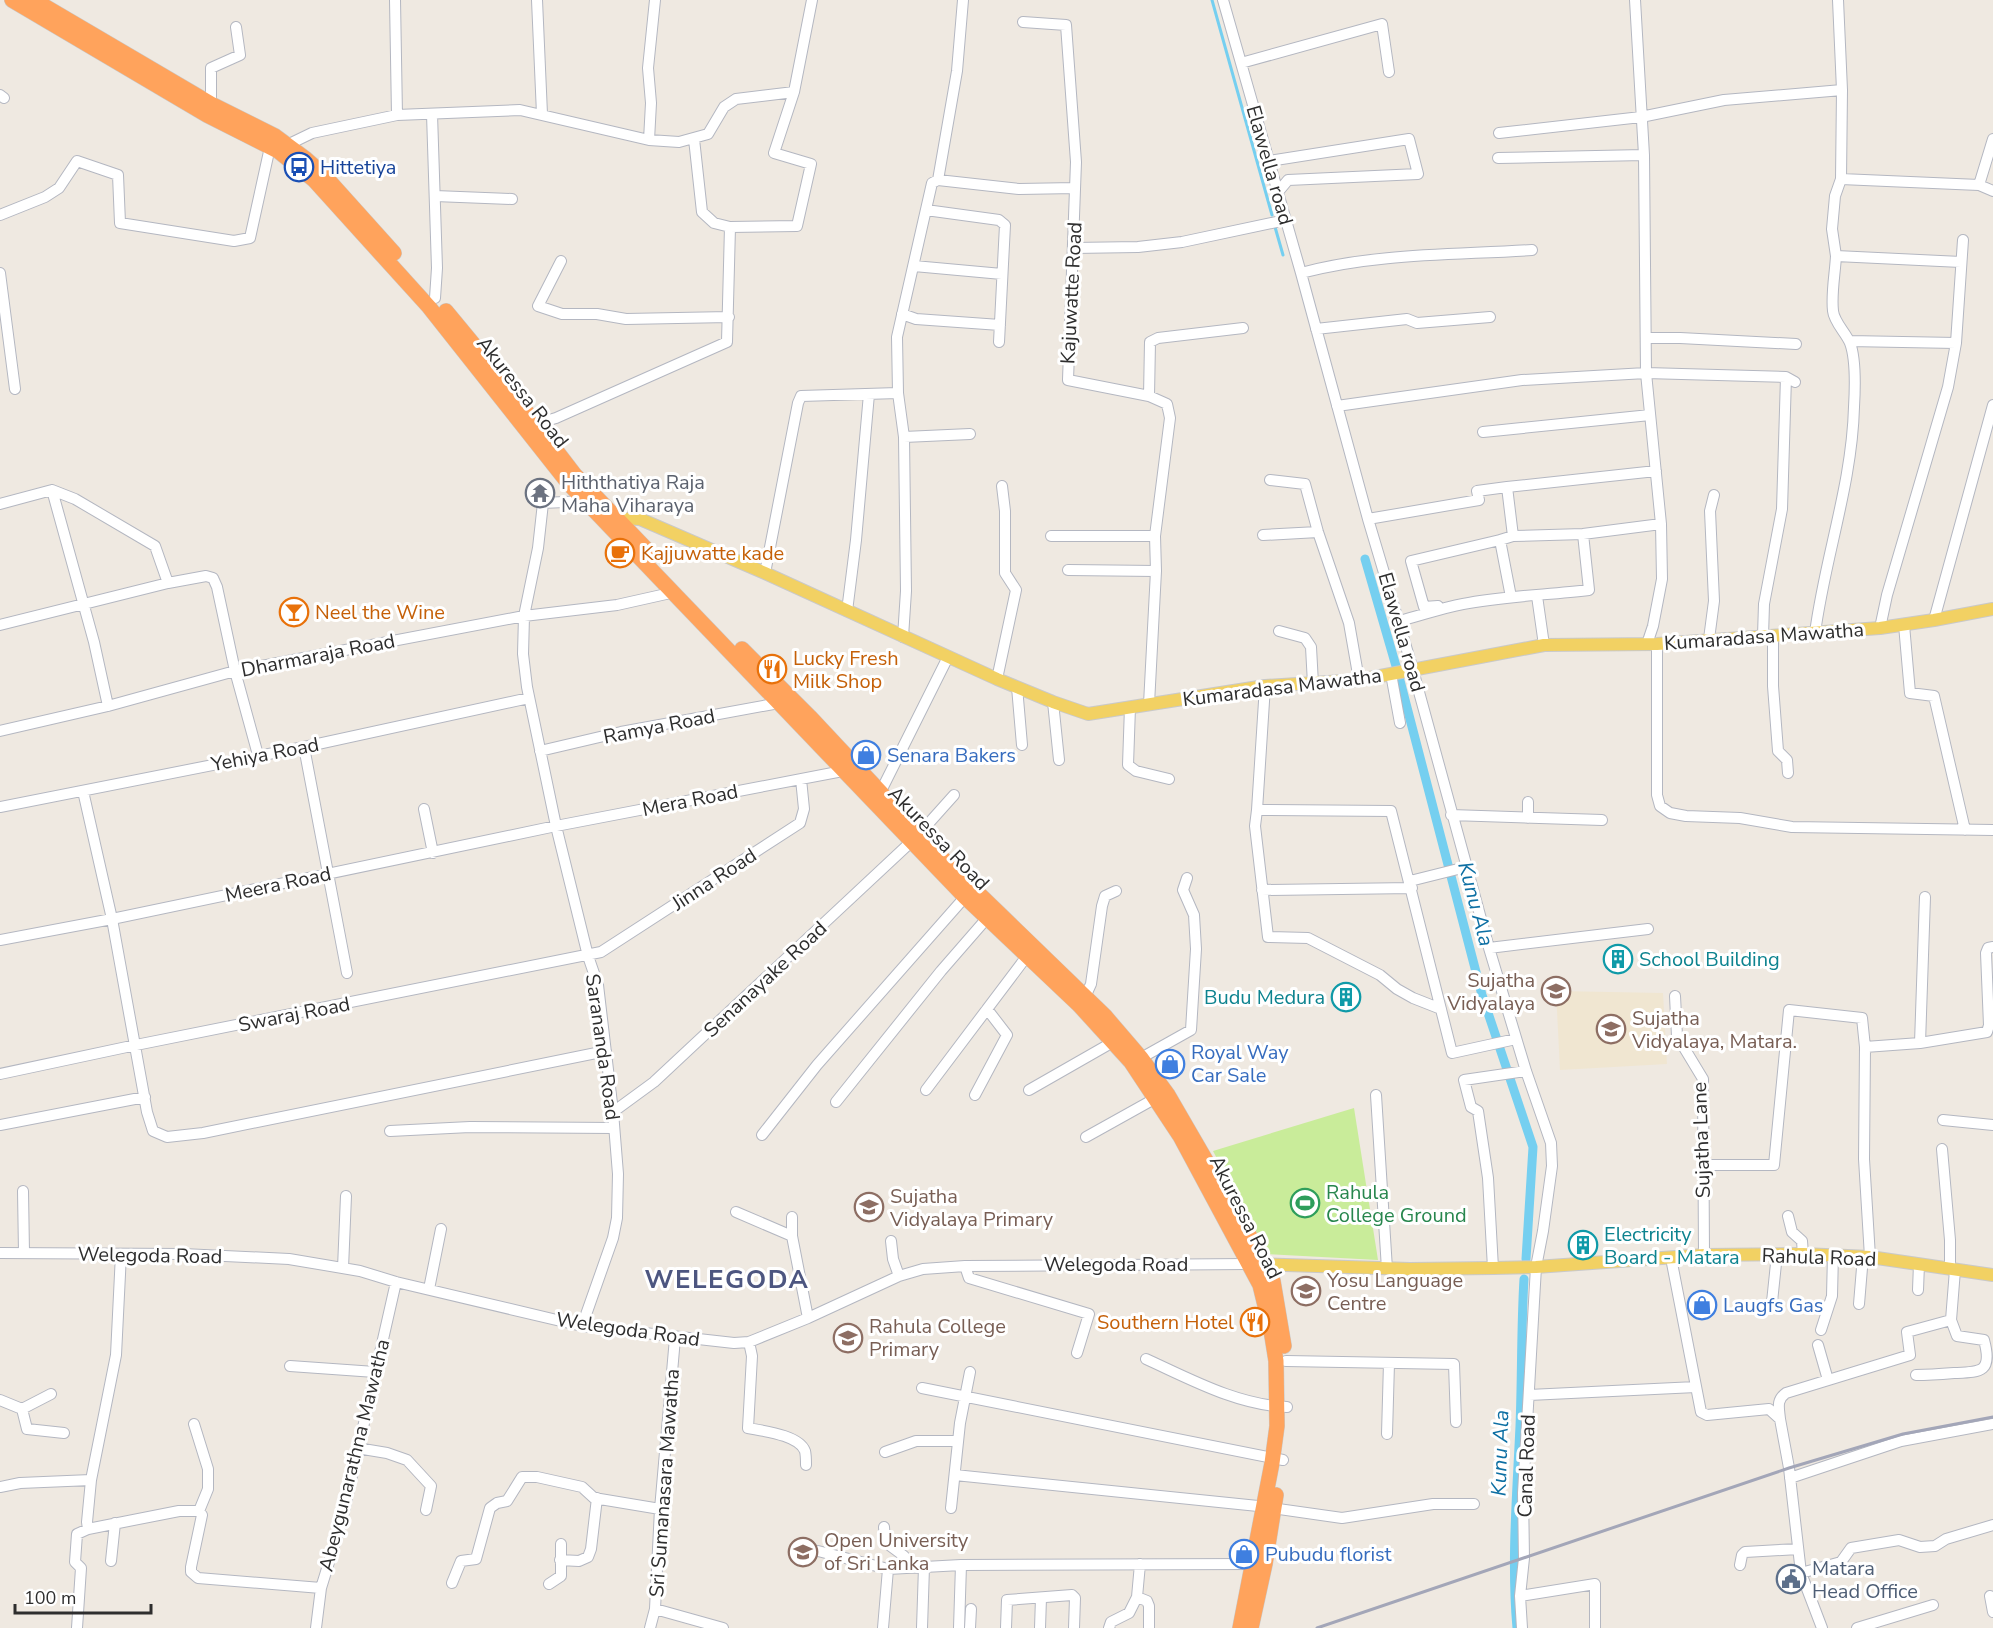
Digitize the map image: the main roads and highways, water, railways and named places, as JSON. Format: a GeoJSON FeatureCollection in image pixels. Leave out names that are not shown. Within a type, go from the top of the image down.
{"type":"FeatureCollection","features":[{"type":"Feature","properties":{"kind":"highway","name":"Akuressa Road"},"geometry":{"type":"LineString","coordinates":[[12,0],[207,115],[306,159],[345,197],[435,298],[545,455],[586,501],[616,525],[916,837],[946,862],[1006,927],[1086,996],[1141,1058],[1184,1122],[1266,1263],[1273,1281],[1286,1361],[1278,1459],[1240,1628]]}},
{"type":"Feature","properties":{"kind":"highway","name":"Akuressa Road"},"geometry":{"type":"LineString","coordinates":[[34,0],[211,104],[260,128],[278,148],[314,180],[535,424],[616,525],[675,592],[779,703],[845,763],[881,791],[965,897],[988,917],[1006,927],[1027,956],[1079,1005],[1131,1062],[1180,1136],[1260,1286],[1271,1330],[1282,1407]]}},
{"type":"Feature","properties":{"kind":"highway","name":"Akuressa Road"},"geometry":{"type":"LineString","coordinates":[[1251,1628],[1265,1564],[1269,1507]]}},
{"type":"Feature","properties":{"kind":"main road","name":"Kumaradasa Mawatha"},"geometry":{"type":"LineString","coordinates":[[616,525],[629,518],[640,519],[765,573],[997,679],[1088,714],[1264,686],[1359,680],[1544,645],[1652,644],[1880,628],[1993,609]]}},
{"type":"Feature","properties":{"kind":"main road","name":"Rahula Road"},"geometry":{"type":"LineString","coordinates":[[1248,1264],[1388,1269],[1493,1268],[1704,1255],[1833,1254],[1866,1256],[1993,1275]]}},
{"type":"Feature","properties":{"kind":"waterway"},"geometry":{"type":"LineString","coordinates":[[1212,0],[1272,215]]}},
{"type":"Feature","properties":{"kind":"waterway"},"geometry":{"type":"LineString","coordinates":[[1275,227],[1283,255]]}},
{"type":"Feature","properties":{"kind":"waterway","name":"Kunu Ala"},"geometry":{"type":"LineString","coordinates":[[1365,559],[1398,673],[1482,995],[1533,1147],[1526,1259]]}},
{"type":"Feature","properties":{"kind":"waterway","name":"Kunu Ala"},"geometry":{"type":"LineString","coordinates":[[1517,1628],[1515,1603],[1516,1502],[1524,1279]]}},
{"type":"Feature","properties":{"kind":"railway"},"geometry":{"type":"LineString","coordinates":[[1317,1628],[1789,1468],[1903,1434],[1993,1417]]}},
{"type":"Feature","properties":{"kind":"place","name":"Hittetiya"},"geometry":{"type":"Point","coordinates":[299,167]}},
{"type":"Feature","properties":{"kind":"place","name":"Hiththatiya Raja Maha Viharaya"},"geometry":{"type":"Point","coordinates":[540,493]}},
{"type":"Feature","properties":{"kind":"place","name":"Kajjuwatte kade"},"geometry":{"type":"Point","coordinates":[620,553]}},
{"type":"Feature","properties":{"kind":"place","name":"Neel the Wine"},"geometry":{"type":"Point","coordinates":[294,612]}},
{"type":"Feature","properties":{"kind":"place","name":"Lucky Fresh Milk Shop"},"geometry":{"type":"Point","coordinates":[772,669]}},
{"type":"Feature","properties":{"kind":"place","name":"Senara Bakers"},"geometry":{"type":"Point","coordinates":[866,755]}},
{"type":"Feature","properties":{"kind":"place","name":"School Building"},"geometry":{"type":"Point","coordinates":[1618,959]}},
{"type":"Feature","properties":{"kind":"place","name":"Sujatha Vidyalaya"},"geometry":{"type":"Point","coordinates":[1556,991]}},
{"type":"Feature","properties":{"kind":"place","name":"Budu Medura"},"geometry":{"type":"Point","coordinates":[1346,997]}},
{"type":"Feature","properties":{"kind":"place","name":"Sujatha Vidyalaya, Matara."},"geometry":{"type":"Point","coordinates":[1611,1029]}},
{"type":"Feature","properties":{"kind":"place","name":"Royal Way Car Sale"},"geometry":{"type":"Point","coordinates":[1170,1064]}},
{"type":"Feature","properties":{"kind":"place","name":"Rahula College Ground"},"geometry":{"type":"Point","coordinates":[1305,1203]}},
{"type":"Feature","properties":{"kind":"place","name":"Sujatha Vidyalaya Primary"},"geometry":{"type":"Point","coordinates":[869,1207]}},
{"type":"Feature","properties":{"kind":"place","name":"Electricity Board - Matara"},"geometry":{"type":"Point","coordinates":[1583,1245]}},
{"type":"Feature","properties":{"kind":"place","name":"Yosu Language Centre"},"geometry":{"type":"Point","coordinates":[1306,1291]}},
{"type":"Feature","properties":{"kind":"place","name":"Laugfs Gas"},"geometry":{"type":"Point","coordinates":[1702,1305]}},
{"type":"Feature","properties":{"kind":"place","name":"Southern Hotel"},"geometry":{"type":"Point","coordinates":[1255,1322]}},
{"type":"Feature","properties":{"kind":"place","name":"Rahula College Primary"},"geometry":{"type":"Point","coordinates":[848,1338]}},
{"type":"Feature","properties":{"kind":"place","name":"Open University of Sri Lanka"},"geometry":{"type":"Point","coordinates":[803,1552]}},
{"type":"Feature","properties":{"kind":"place","name":"Pubudu florist"},"geometry":{"type":"Point","coordinates":[1244,1554]}},
{"type":"Feature","properties":{"kind":"place","name":"Matara Head Office"},"geometry":{"type":"Point","coordinates":[1791,1579]}},
{"type":"Feature","properties":{"kind":"district","name":"WELEGODA"},"geometry":{"type":"Point","coordinates":[727,1279]}}]}
